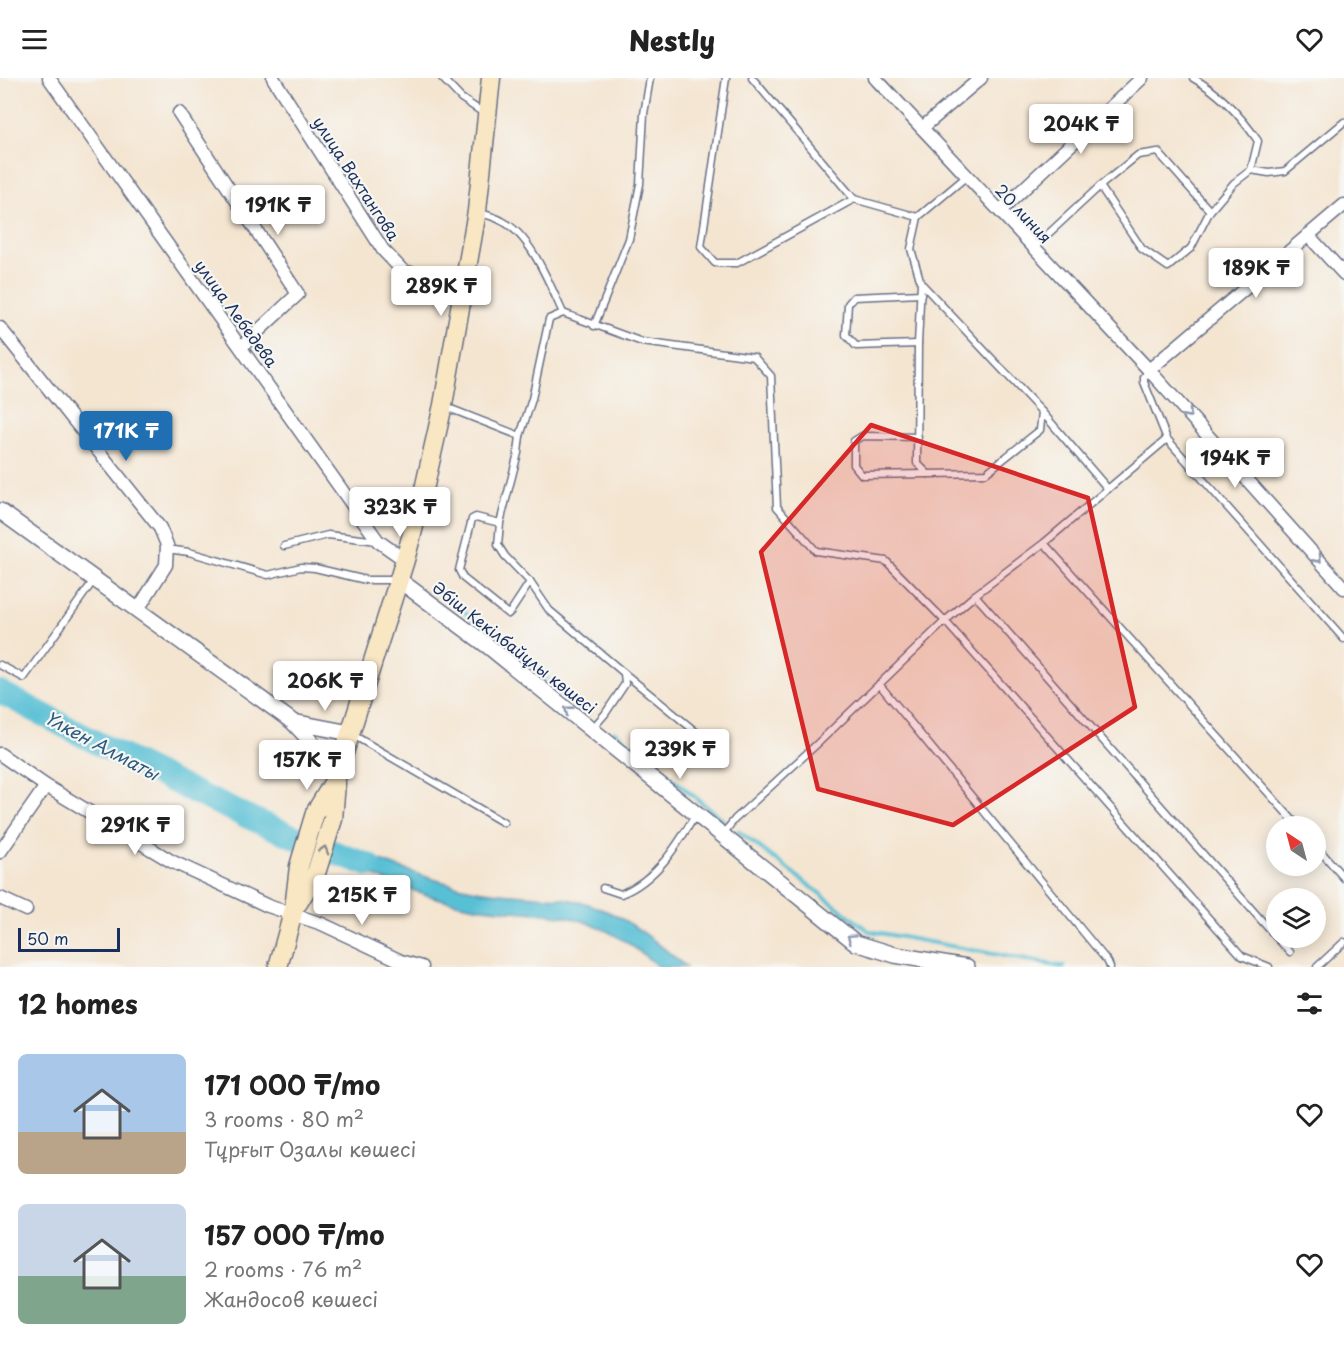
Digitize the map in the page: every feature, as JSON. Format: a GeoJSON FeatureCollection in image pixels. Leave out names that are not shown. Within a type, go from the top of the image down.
{"type":"FeatureCollection","features":[{"type":"Feature","properties":{"kind":"main road"},"geometry":{"type":"LineString","coordinates":[[278,967],[293,912],[299,866],[313,820],[336,778],[405,560],[442,405],[458,326],[463,284],[477,211],[491,78]]}},
{"type":"Feature","properties":{"kind":"main road"},"geometry":{"type":"LineString","coordinates":[[293,912],[316,873],[331,827],[336,778]]}},
{"type":"Feature","properties":{"kind":"street","name":"улица Лебедева"},"geometry":{"type":"LineString","coordinates":[[49,78],[378,541],[405,560]]}},
{"type":"Feature","properties":{"kind":"street","name":"улица Вахтангова"},"geometry":{"type":"LineString","coordinates":[[273,78],[383,250],[403,270],[463,284]]}},
{"type":"Feature","properties":{"kind":"street","name":"20 линия"},"geometry":{"type":"LineString","coordinates":[[875,78],[1149,370],[1344,588]]}},
{"type":"Feature","properties":{"kind":"street"},"geometry":{"type":"LineString","coordinates":[[922,128],[981,78]]}},
{"type":"Feature","properties":{"kind":"street"},"geometry":{"type":"LineString","coordinates":[[1000,211],[1142,78]]}},
{"type":"Feature","properties":{"kind":"street"},"geometry":{"type":"LineString","coordinates":[[179,113],[298,294],[242,347]]}},
{"type":"Feature","properties":{"kind":"street"},"geometry":{"type":"LineString","coordinates":[[1149,370],[1344,205]]}},
{"type":"Feature","properties":{"kind":"street"},"geometry":{"type":"LineString","coordinates":[[1308,236],[1344,274]]}},
{"type":"Feature","properties":{"kind":"street"},"geometry":{"type":"LineString","coordinates":[[0,328],[160,528],[167,545],[166,565],[137,611]]}},
{"type":"Feature","properties":{"kind":"street"},"geometry":{"type":"LineString","coordinates":[[0,511],[293,722],[308,738],[336,778]]}},
{"type":"Feature","properties":{"kind":"street","name":"Әбіш Кекілбайұлы көшесі"},"geometry":{"type":"LineString","coordinates":[[399,580],[488,646],[856,943],[895,955],[967,967]]}},
{"type":"Feature","properties":{"kind":"street"},"geometry":{"type":"LineString","coordinates":[[293,722],[350,733]]}},
{"type":"Feature","properties":{"kind":"street"},"geometry":{"type":"LineString","coordinates":[[0,754],[46,786],[171,861],[268,906],[293,912],[322,924],[403,964],[422,967]]}},
{"type":"Feature","properties":{"kind":"street"},"geometry":{"type":"LineString","coordinates":[[0,852],[46,786]]}},
{"type":"Feature","properties":{"kind":"street"},"geometry":{"type":"LineString","coordinates":[[0,898],[26,910]]}},
{"type":"Feature","properties":{"kind":"lane"},"geometry":{"type":"LineString","coordinates":[[442,78],[461,98],[486,114]]}},
{"type":"Feature","properties":{"kind":"lane"},"geometry":{"type":"LineString","coordinates":[[594,326],[629,239],[640,184],[644,114],[650,78]]}},
{"type":"Feature","properties":{"kind":"lane"},"geometry":{"type":"LineString","coordinates":[[726,78],[702,247],[715,263],[737,263],[854,199]]}},
{"type":"Feature","properties":{"kind":"lane"},"geometry":{"type":"LineString","coordinates":[[752,78],[854,199],[918,217]]}},
{"type":"Feature","properties":{"kind":"lane"},"geometry":{"type":"LineString","coordinates":[[1100,186],[1142,249],[1168,267],[1191,248],[1210,211],[1234,183],[1251,170],[1258,141],[1244,121],[1210,87],[1193,78]]}},
{"type":"Feature","properties":{"kind":"lane"},"geometry":{"type":"LineString","coordinates":[[1251,170],[1269,173],[1285,171],[1344,122]]}},
{"type":"Feature","properties":{"kind":"lane"},"geometry":{"type":"LineString","coordinates":[[1034,247],[1100,186],[1138,155],[1158,152],[1210,211]]}},
{"type":"Feature","properties":{"kind":"lane"},"geometry":{"type":"LineString","coordinates":[[928,474],[917,463],[921,283],[911,249],[918,217],[967,177]]}},
{"type":"Feature","properties":{"kind":"lane"},"geometry":{"type":"LineString","coordinates":[[477,211],[504,221],[518,234],[534,254],[563,313],[642,342],[754,357],[771,376],[777,507],[816,552],[886,561],[945,621],[1242,956],[1269,967]]}},
{"type":"Feature","properties":{"kind":"lane"},"geometry":{"type":"LineString","coordinates":[[921,283],[1042,412],[1108,489]]}},
{"type":"Feature","properties":{"kind":"lane"},"geometry":{"type":"LineString","coordinates":[[918,344],[856,346],[846,335],[848,304],[854,297],[921,294]]}},
{"type":"Feature","properties":{"kind":"lane"},"geometry":{"type":"LineString","coordinates":[[563,313],[549,319],[532,399],[520,436],[518,453],[500,523],[498,545],[505,556],[530,582],[549,610],[701,736]]}},
{"type":"Feature","properties":{"kind":"lane"},"geometry":{"type":"LineString","coordinates":[[1149,370],[1144,377],[1144,382],[1167,439],[1344,639]]}},
{"type":"Feature","properties":{"kind":"lane"},"geometry":{"type":"LineString","coordinates":[[442,405],[520,436]]}},
{"type":"Feature","properties":{"kind":"lane"},"geometry":{"type":"LineString","coordinates":[[918,437],[862,436],[854,441],[854,465],[862,475],[986,473],[1040,430],[1042,412]]}},
{"type":"Feature","properties":{"kind":"lane"},"geometry":{"type":"LineString","coordinates":[[722,835],[735,819],[945,621],[975,595],[1044,543],[1167,439]]}},
{"type":"Feature","properties":{"kind":"lane"},"geometry":{"type":"LineString","coordinates":[[500,523],[476,517],[472,519],[459,570],[460,575],[508,614],[530,582]]}},
{"type":"Feature","properties":{"kind":"lane"},"geometry":{"type":"LineString","coordinates":[[284,546],[328,535],[378,541]]}},
{"type":"Feature","properties":{"kind":"lane"},"geometry":{"type":"LineString","coordinates":[[1044,543],[1289,816]]}},
{"type":"Feature","properties":{"kind":"lane"},"geometry":{"type":"LineString","coordinates":[[166,549],[189,552],[268,575],[301,567],[366,579],[399,580]]}},
{"type":"Feature","properties":{"kind":"lane"},"geometry":{"type":"LineString","coordinates":[[0,664],[24,678],[94,580]]}},
{"type":"Feature","properties":{"kind":"lane"},"geometry":{"type":"LineString","coordinates":[[975,595],[1266,925]]}},
{"type":"Feature","properties":{"kind":"lane"},"geometry":{"type":"LineString","coordinates":[[592,730],[625,684],[624,673]]}},
{"type":"Feature","properties":{"kind":"lane"},"geometry":{"type":"LineString","coordinates":[[879,684],[1110,967]]}},
{"type":"Feature","properties":{"kind":"lane"},"geometry":{"type":"LineString","coordinates":[[350,733],[504,823]]}},
{"type":"Feature","properties":{"kind":"lane"},"geometry":{"type":"LineString","coordinates":[[603,888],[621,894],[637,888],[654,874],[696,814]]}},
{"type":"Feature","properties":{"kind":"lane"},"geometry":{"type":"LineString","coordinates":[[1326,857],[1344,878]]}},
{"type":"Feature","properties":{"kind":"lane"},"geometry":{"type":"LineString","coordinates":[[1317,967],[1344,942]]}},
{"type":"Feature","properties":{"kind":"lane"},"geometry":{"type":"LineString","coordinates":[[1287,948],[1290,952]]}},
{"type":"Feature","properties":{"kind":"highlighted area"},"geometry":{"type":"Polygon","coordinates":[[[871,425],[1088,498],[1135,707],[953,825],[818,789],[761,552],[871,425]]]}},
{"type":"Feature","properties":{"kind":"water"},"geometry":{"type":"Polygon","coordinates":[[[342,847],[439,881],[488,892],[553,897],[599,908],[634,926],[686,967],[658,967],[638,950],[616,936],[580,920],[471,906],[403,887],[337,862],[342,847]]]}},
{"type":"Feature","properties":{"kind":"waterway"},"geometry":{"type":"LineString","coordinates":[[442,594],[589,712]]}},
{"type":"Feature","properties":{"kind":"waterway","name":"Үлкен Алматы"},"geometry":{"type":"LineString","coordinates":[[0,692],[227,808],[321,848],[369,865]]}},
{"type":"Feature","properties":{"kind":"waterway"},"geometry":{"type":"LineString","coordinates":[[614,731],[723,820]]}},
{"type":"Feature","properties":{"kind":"waterway"},"geometry":{"type":"LineString","coordinates":[[738,831],[869,931],[1064,967]]}}]}
